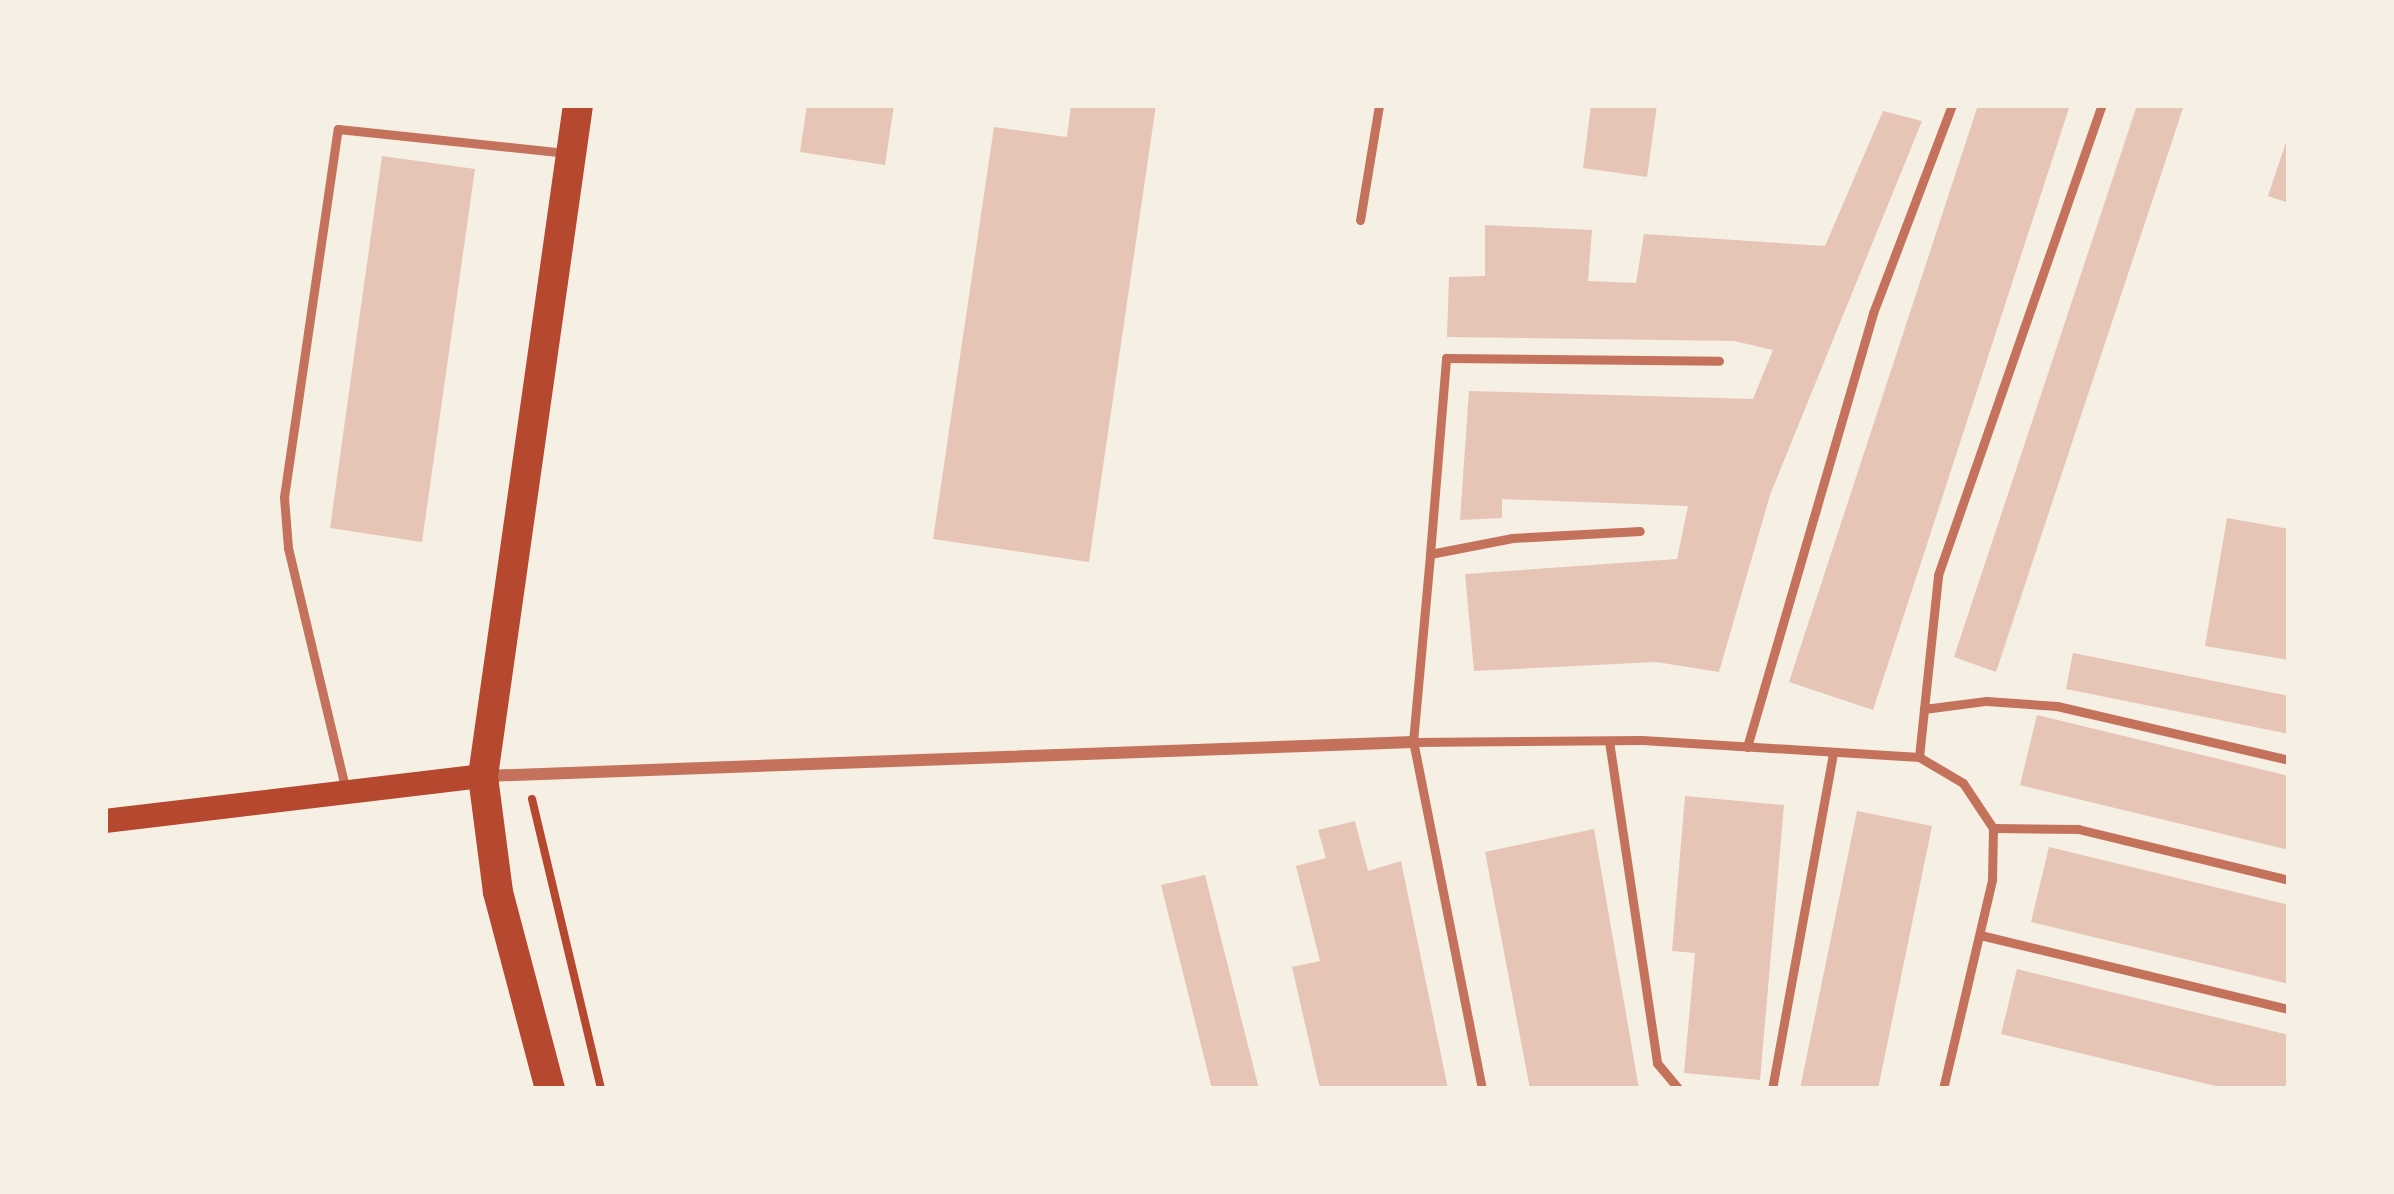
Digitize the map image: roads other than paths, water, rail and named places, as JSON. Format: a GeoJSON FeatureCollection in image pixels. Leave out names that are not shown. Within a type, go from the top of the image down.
{"type":"FeatureCollection","features":[{"type":"Feature","properties":{"kind":"main road"},"geometry":{"type":"LineString","coordinates":[[550,1089],[498,892],[484,776],[578,105]]}},
{"type":"Feature","properties":{"kind":"main road"},"geometry":{"type":"LineString","coordinates":[[105,821],[484,776]]}},
{"type":"Feature","properties":{"kind":"street"},"geometry":{"type":"LineString","coordinates":[[484,776],[1413,742]]}},
{"type":"Feature","properties":{"kind":"lane"},"geometry":{"type":"LineString","coordinates":[[1360,220],[1379,105]]}},
{"type":"Feature","properties":{"kind":"lane"},"geometry":{"type":"LineString","coordinates":[[1747,747],[1873,313],[1952,105]]}},
{"type":"Feature","properties":{"kind":"lane"},"geometry":{"type":"LineString","coordinates":[[1919,757],[1938,575],[2102,105]]}},
{"type":"Feature","properties":{"kind":"lane"},"geometry":{"type":"LineString","coordinates":[[346,793],[288,548],[284,497],[338,129],[571,154]]}},
{"type":"Feature","properties":{"kind":"lane"},"geometry":{"type":"LineString","coordinates":[[1482,1089],[1413,742],[1446,358],[1719,362]]}},
{"type":"Feature","properties":{"kind":"lane"},"geometry":{"type":"LineString","coordinates":[[1430,554],[1512,538],[1640,531]]}},
{"type":"Feature","properties":{"kind":"lane"},"geometry":{"type":"LineString","coordinates":[[1924,709],[1986,701],[2057,706],[2289,760]]}},
{"type":"Feature","properties":{"kind":"lane"},"geometry":{"type":"LineString","coordinates":[[1609,741],[1658,1063],[1678,1089]]}},
{"type":"Feature","properties":{"kind":"lane"},"geometry":{"type":"LineString","coordinates":[[1413,742],[1609,741],[1919,757],[1964,783],[1993,828],[1980,934],[1943,1089]]}},
{"type":"Feature","properties":{"kind":"lane"},"geometry":{"type":"LineString","coordinates":[[1772,1089],[1832,752]]}},
{"type":"Feature","properties":{"kind":"lane"},"geometry":{"type":"LineString","coordinates":[[1993,828],[2078,829],[2289,880]]}},
{"type":"Feature","properties":{"kind":"lane"},"geometry":{"type":"LineString","coordinates":[[1980,934],[2289,1010]]}}]}
